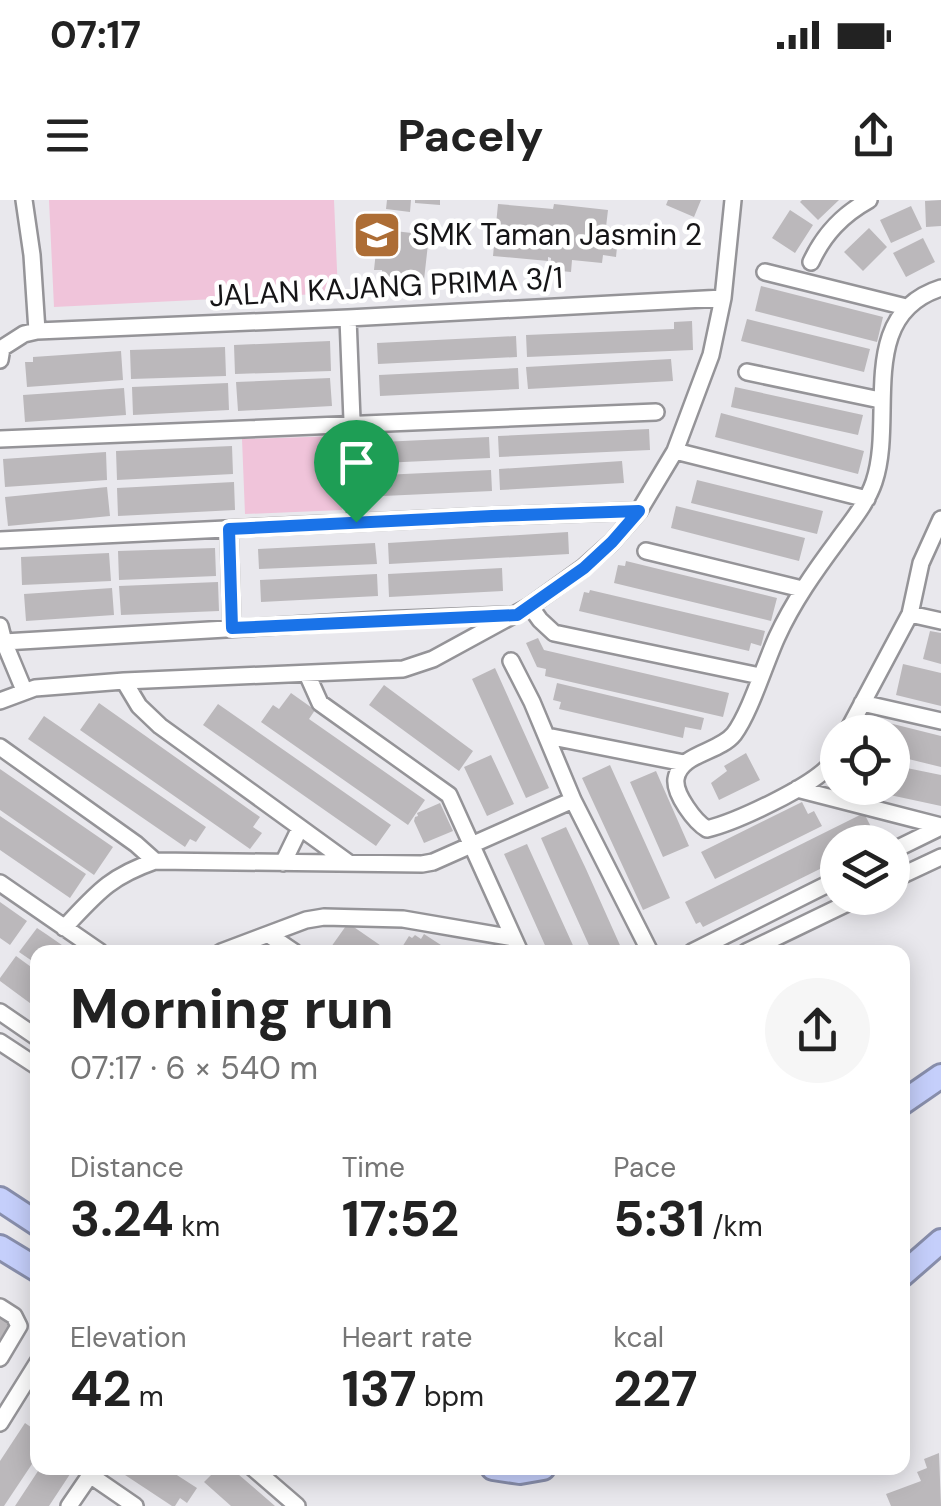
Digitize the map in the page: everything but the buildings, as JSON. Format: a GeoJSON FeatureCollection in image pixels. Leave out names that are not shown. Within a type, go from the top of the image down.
{"type":"FeatureCollection","features":[{"type":"Feature","properties":{"kind":"highway"},"geometry":{"type":"LineString","coordinates":[[910,1097],[941,1076]]}},
{"type":"Feature","properties":{"kind":"highway"},"geometry":{"type":"LineString","coordinates":[[0,1199],[30,1219]]}},
{"type":"Feature","properties":{"kind":"highway"},"geometry":{"type":"LineString","coordinates":[[910,1268],[941,1241]]}},
{"type":"Feature","properties":{"kind":"highway"},"geometry":{"type":"LineString","coordinates":[[0,1247],[30,1265]]}},
{"type":"Feature","properties":{"kind":"street"},"geometry":{"type":"LineString","coordinates":[[0,360],[2,348],[13,340],[44,330],[24,200]]}},
{"type":"Feature","properties":{"kind":"street"},"geometry":{"type":"LineString","coordinates":[[0,701],[24,690],[418,666],[524,610],[584,568],[612,542],[639,511],[675,451],[712,355],[724,298],[733,200]]}},
{"type":"Feature","properties":{"kind":"street"},"geometry":{"type":"LineString","coordinates":[[811,262],[835,224],[870,200]]}},
{"type":"Feature","properties":{"kind":"street"},"geometry":{"type":"LineString","coordinates":[[765,272],[906,307]]}},
{"type":"Feature","properties":{"kind":"street"},"geometry":{"type":"LineString","coordinates":[[547,736],[684,762],[731,738],[802,589],[875,481],[881,453],[880,400],[894,325],[906,307],[941,288]]}},
{"type":"Feature","properties":{"kind":"street","name":"JALAN KAJANG PRIMA 3/1"},"geometry":{"type":"LineString","coordinates":[[44,330],[724,298]]}},
{"type":"Feature","properties":{"kind":"street"},"geometry":{"type":"LineString","coordinates":[[348,318],[356,522]]}},
{"type":"Feature","properties":{"kind":"street"},"geometry":{"type":"LineString","coordinates":[[746,372],[880,400]]}},
{"type":"Feature","properties":{"kind":"street"},"geometry":{"type":"LineString","coordinates":[[0,439],[656,412]]}},
{"type":"Feature","properties":{"kind":"street"},"geometry":{"type":"LineString","coordinates":[[675,451],[867,498]]}},
{"type":"Feature","properties":{"kind":"street"},"geometry":{"type":"LineString","coordinates":[[0,540],[639,511]]}},
{"type":"Feature","properties":{"kind":"street"},"geometry":{"type":"LineString","coordinates":[[856,715],[910,614],[922,563],[941,519]]}},
{"type":"Feature","properties":{"kind":"street"},"geometry":{"type":"LineString","coordinates":[[229,529],[232,628]]}},
{"type":"Feature","properties":{"kind":"street"},"geometry":{"type":"LineString","coordinates":[[646,550],[802,589]]}},
{"type":"Feature","properties":{"kind":"street"},"geometry":{"type":"LineString","coordinates":[[24,690],[2,634],[232,628],[524,610],[554,632],[760,676]]}},
{"type":"Feature","properties":{"kind":"street"},"geometry":{"type":"LineString","coordinates":[[910,614],[941,621]]}},
{"type":"Feature","properties":{"kind":"street"},"geometry":{"type":"LineString","coordinates":[[511,661],[646,945]]}},
{"type":"Feature","properties":{"kind":"street"},"geometry":{"type":"LineString","coordinates":[[307,674],[320,703],[449,795],[517,945]]}},
{"type":"Feature","properties":{"kind":"street"},"geometry":{"type":"LineString","coordinates":[[124,682],[139,706],[160,726],[349,863]]}},
{"type":"Feature","properties":{"kind":"street"},"geometry":{"type":"LineString","coordinates":[[862,703],[941,720]]}},
{"type":"Feature","properties":{"kind":"street"},"geometry":{"type":"LineString","coordinates":[[0,748],[136,844],[154,861]]}},
{"type":"Feature","properties":{"kind":"street"},"geometry":{"type":"LineString","coordinates":[[684,762],[676,777],[677,788],[696,822],[707,829],[797,789],[820,772]]}},
{"type":"Feature","properties":{"kind":"street"},"geometry":{"type":"LineString","coordinates":[[797,789],[941,826]]}},
{"type":"Feature","properties":{"kind":"street"},"geometry":{"type":"LineString","coordinates":[[64,928],[105,884],[154,861],[422,864],[574,800]]}},
{"type":"Feature","properties":{"kind":"street"},"geometry":{"type":"LineString","coordinates":[[910,842],[941,826]]}},
{"type":"Feature","properties":{"kind":"street"},"geometry":{"type":"LineString","coordinates":[[283,864],[300,828]]}},
{"type":"Feature","properties":{"kind":"street"},"geometry":{"type":"LineString","coordinates":[[910,871],[941,856]]}},
{"type":"Feature","properties":{"kind":"street"},"geometry":{"type":"LineString","coordinates":[[0,883],[90,945]]}},
{"type":"Feature","properties":{"kind":"street"},"geometry":{"type":"LineString","coordinates":[[706,945],[820,888]]}},
{"type":"Feature","properties":{"kind":"street"},"geometry":{"type":"LineString","coordinates":[[761,945],[823,915]]}},
{"type":"Feature","properties":{"kind":"street"},"geometry":{"type":"LineString","coordinates":[[241,945],[324,916],[402,918],[513,945]]}},
{"type":"Feature","properties":{"kind":"street"},"geometry":{"type":"LineString","coordinates":[[269,935],[284,945]]}},
{"type":"Feature","properties":{"kind":"street"},"geometry":{"type":"LineString","coordinates":[[0,1012],[30,1033]]}},
{"type":"Feature","properties":{"kind":"street"},"geometry":{"type":"LineString","coordinates":[[0,1042],[30,1062]]}},
{"type":"Feature","properties":{"kind":"street"},"geometry":{"type":"LineString","coordinates":[[0,1307],[14,1316],[19,1326],[0,1358]]}},
{"type":"Feature","properties":{"kind":"street"},"geometry":{"type":"LineString","coordinates":[[0,1423],[30,1375]]}},
{"type":"Feature","properties":{"kind":"street"},"geometry":{"type":"LineString","coordinates":[[69,1506],[89,1475]]}},
{"type":"Feature","properties":{"kind":"street"},"geometry":{"type":"LineString","coordinates":[[97,1475],[135,1506]]}},
{"type":"Feature","properties":{"kind":"street"},"geometry":{"type":"LineString","coordinates":[[261,1475],[297,1506]]}},
{"type":"Feature","properties":{"kind":"shaded area"},"geometry":{"type":"Polygon","coordinates":[[[49,200],[334,200],[338,293],[54,307],[49,200]]]}},
{"type":"Feature","properties":{"kind":"shaded area"},"geometry":{"type":"Polygon","coordinates":[[[340,436],[342,510],[245,514],[242,439],[340,436]]]}},
{"type":"Feature","properties":{"kind":"place","name":"SMK Taman Jasmin 2"},"geometry":{"type":"Point","coordinates":[377,235]}},
{"type":"Feature","properties":{"kind":"route"},"geometry":{"type":"LineString","coordinates":[[639,511],[584,568],[517,615],[232,628],[229,529],[356,522],[492,516],[639,511]]}}]}
